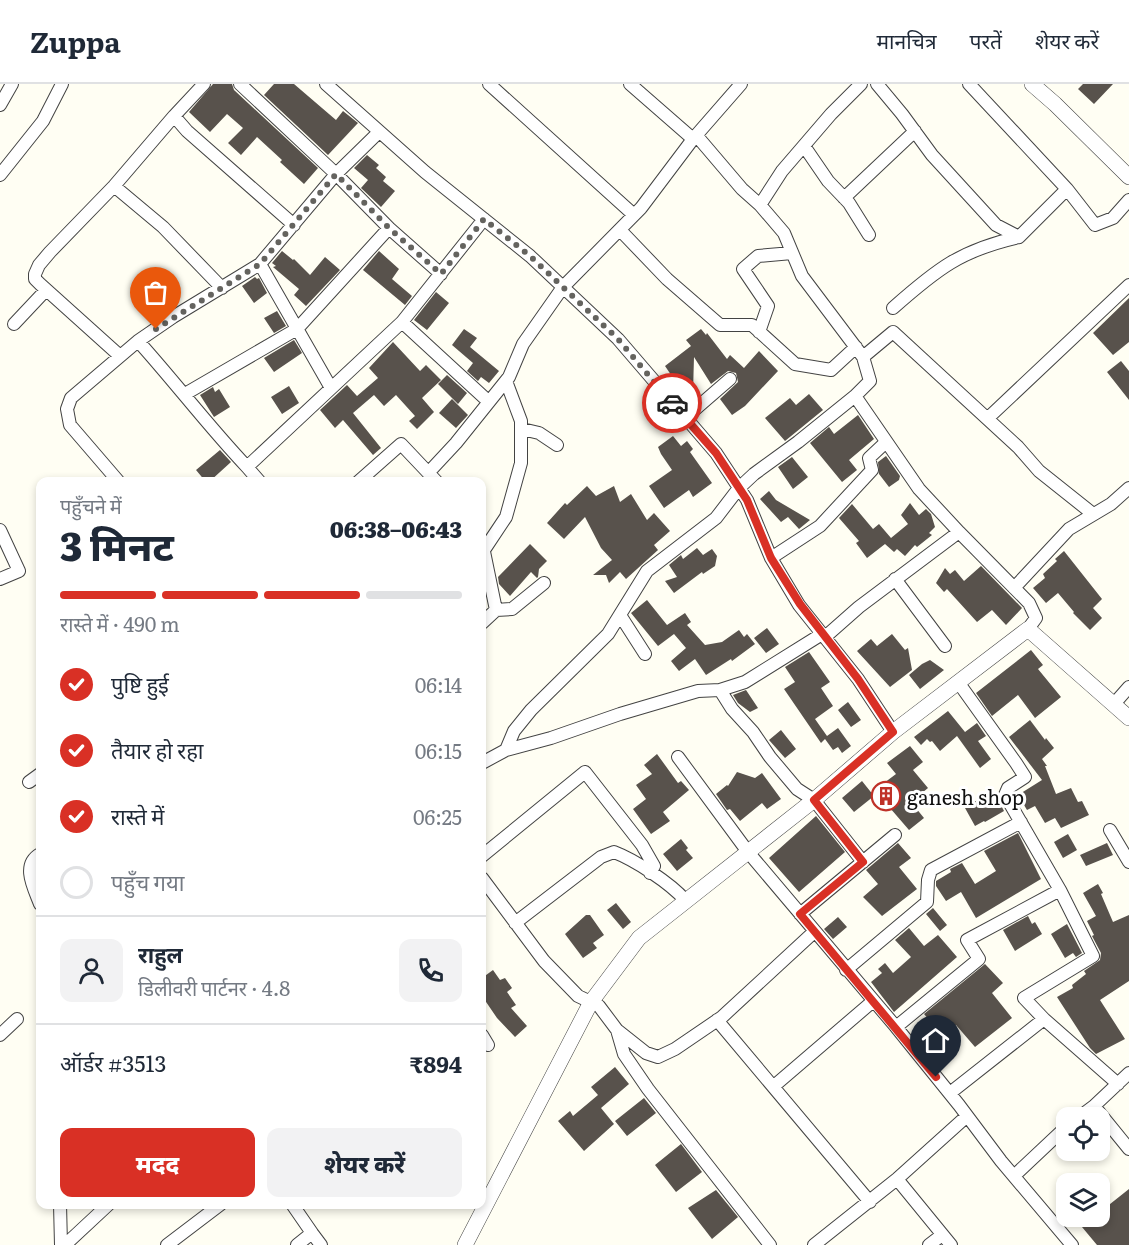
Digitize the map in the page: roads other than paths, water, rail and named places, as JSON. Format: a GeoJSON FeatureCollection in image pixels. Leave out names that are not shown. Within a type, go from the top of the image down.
{"type":"FeatureCollection","features":[{"type":"Feature","properties":{"kind":"street"},"geometry":{"type":"LineString","coordinates":[[0,105],[12,84]]}},
{"type":"Feature","properties":{"kind":"street"},"geometry":{"type":"LineString","coordinates":[[0,175],[43,121],[62,84]]}},
{"type":"Feature","properties":{"kind":"street"},"geometry":{"type":"LineString","coordinates":[[120,356],[46,290],[35,279],[35,274],[39,265],[114,186],[204,84]]}},
{"type":"Feature","properties":{"kind":"street"},"geometry":{"type":"LineString","coordinates":[[240,84],[336,174],[389,228],[441,274]]}},
{"type":"Feature","properties":{"kind":"street"},"geometry":{"type":"LineString","coordinates":[[327,84],[379,132],[530,256],[618,339],[716,453],[747,500],[771,558],[800,604],[858,679],[893,732]]}},
{"type":"Feature","properties":{"kind":"street"},"geometry":{"type":"LineString","coordinates":[[489,84],[634,215]]}},
{"type":"Feature","properties":{"kind":"street"},"geometry":{"type":"LineString","coordinates":[[506,750],[514,731],[531,710],[608,634],[647,571],[716,518],[739,488],[754,474],[798,442],[870,381],[860,352],[807,283],[784,233],[695,137],[630,84]]}},
{"type":"Feature","properties":{"kind":"street"},"geometry":{"type":"LineString","coordinates":[[364,477],[401,444],[433,477],[506,381],[523,344],[563,287],[634,215],[695,137],[741,84]]}},
{"type":"Feature","properties":{"kind":"street"},"geometry":{"type":"LineString","coordinates":[[760,205],[782,171],[831,114],[861,84]]}},
{"type":"Feature","properties":{"kind":"street"},"geometry":{"type":"LineString","coordinates":[[877,84],[932,155],[996,225],[1020,237]]}},
{"type":"Feature","properties":{"kind":"street"},"geometry":{"type":"LineString","coordinates":[[969,84],[1067,189],[1095,225],[1113,218],[1129,200]]}},
{"type":"Feature","properties":{"kind":"street"},"geometry":{"type":"LineString","coordinates":[[1032,84],[1129,177]]}},
{"type":"Feature","properties":{"kind":"street"},"geometry":{"type":"LineString","coordinates":[[174,116],[187,131],[294,225]]}},
{"type":"Feature","properties":{"kind":"street"},"geometry":{"type":"LineString","coordinates":[[844,198],[915,131]]}},
{"type":"Feature","properties":{"kind":"street"},"geometry":{"type":"LineString","coordinates":[[115,477],[70,425],[67,409],[71,398],[138,341],[260,264],[336,174],[379,132]]}},
{"type":"Feature","properties":{"kind":"street"},"geometry":{"type":"LineString","coordinates":[[804,146],[869,235]]}},
{"type":"Feature","properties":{"kind":"street"},"geometry":{"type":"LineString","coordinates":[[114,186],[163,227],[222,288]]}},
{"type":"Feature","properties":{"kind":"street"},"geometry":{"type":"LineString","coordinates":[[893,308],[925,279],[960,256],[990,244],[1020,237],[1067,189]]}},
{"type":"Feature","properties":{"kind":"street"},"geometry":{"type":"LineString","coordinates":[[247,467],[402,322],[484,219]]}},
{"type":"Feature","properties":{"kind":"street"},"geometry":{"type":"LineString","coordinates":[[185,394],[297,329],[389,228]]}},
{"type":"Feature","properties":{"kind":"street"},"geometry":{"type":"LineString","coordinates":[[620,230],[667,279],[720,325],[752,326],[795,364],[831,370],[893,332],[988,418],[1039,471],[1093,514]]}},
{"type":"Feature","properties":{"kind":"street"},"geometry":{"type":"LineString","coordinates":[[759,332],[768,306],[743,269],[758,256],[792,253]]}},
{"type":"Feature","properties":{"kind":"street"},"geometry":{"type":"LineString","coordinates":[[260,264],[331,388]]}},
{"type":"Feature","properties":{"kind":"street"},"geometry":{"type":"LineString","coordinates":[[988,418],[1129,285]]}},
{"type":"Feature","properties":{"kind":"street"},"geometry":{"type":"LineString","coordinates":[[14,324],[46,290]]}},
{"type":"Feature","properties":{"kind":"street"},"geometry":{"type":"LineString","coordinates":[[402,322],[489,402]]}},
{"type":"Feature","properties":{"kind":"street"},"geometry":{"type":"LineString","coordinates":[[138,341],[185,394],[216,435],[256,477]]}},
{"type":"Feature","properties":{"kind":"street"},"geometry":{"type":"LineString","coordinates":[[685,418],[730,379]]}},
{"type":"Feature","properties":{"kind":"street"},"geometry":{"type":"LineString","coordinates":[[486,540],[506,517],[521,462],[522,421],[506,381]]}},
{"type":"Feature","properties":{"kind":"street"},"geometry":{"type":"LineString","coordinates":[[486,1204],[591,1002],[639,938],[814,800],[893,732],[1029,629],[1036,618],[1029,603],[919,489],[855,396]]}},
{"type":"Feature","properties":{"kind":"street"},"geometry":{"type":"LineString","coordinates":[[522,429],[539,433],[557,445]]}},
{"type":"Feature","properties":{"kind":"street"},"geometry":{"type":"LineString","coordinates":[[771,558],[820,526],[872,470],[869,458],[886,442]]}},
{"type":"Feature","properties":{"kind":"street"},"geometry":{"type":"LineString","coordinates":[[1014,588],[1069,529],[1111,504],[1129,488]]}},
{"type":"Feature","properties":{"kind":"street"},"geometry":{"type":"LineString","coordinates":[[0,530],[19,571],[0,579]]}},
{"type":"Feature","properties":{"kind":"street"},"geometry":{"type":"LineString","coordinates":[[486,761],[506,750],[551,738],[620,714],[698,691],[720,690],[745,682],[824,635],[959,532]]}},
{"type":"Feature","properties":{"kind":"street"},"geometry":{"type":"LineString","coordinates":[[486,559],[496,610]]}},
{"type":"Feature","properties":{"kind":"street"},"geometry":{"type":"LineString","coordinates":[[895,579],[945,646]]}},
{"type":"Feature","properties":{"kind":"street"},"geometry":{"type":"LineString","coordinates":[[486,619],[496,610],[512,609],[544,583]]}},
{"type":"Feature","properties":{"kind":"street"},"geometry":{"type":"LineString","coordinates":[[620,615],[645,654]]}},
{"type":"Feature","properties":{"kind":"street"},"geometry":{"type":"LineString","coordinates":[[1029,629],[1129,718]]}},
{"type":"Feature","properties":{"kind":"street"},"geometry":{"type":"LineString","coordinates":[[958,682],[1016,762],[1024,777],[1008,788],[1005,795],[1060,890],[1093,956],[1024,998],[1044,1019],[1118,1084]]}},
{"type":"Feature","properties":{"kind":"street"},"geometry":{"type":"LineString","coordinates":[[1114,704],[1129,687]]}},
{"type":"Feature","properties":{"kind":"street"},"geometry":{"type":"LineString","coordinates":[[720,690],[770,757],[797,789],[814,800],[863,862]]}},
{"type":"Feature","properties":{"kind":"street"},"geometry":{"type":"LineString","coordinates":[[678,757],[748,852],[872,1002],[896,1027],[1072,1245]]}},
{"type":"Feature","properties":{"kind":"street"},"geometry":{"type":"LineString","coordinates":[[486,853],[585,772],[642,845],[654,866],[650,873]]}},
{"type":"Feature","properties":{"kind":"street"},"geometry":{"type":"LineString","coordinates":[[29,782],[36,777]]}},
{"type":"Feature","properties":{"kind":"street"},"geometry":{"type":"LineString","coordinates":[[846,970],[927,902],[931,870],[1021,822]]}},
{"type":"Feature","properties":{"kind":"street"},"geometry":{"type":"LineString","coordinates":[[1110,830],[1129,862]]}},
{"type":"Feature","properties":{"kind":"street"},"geometry":{"type":"LineString","coordinates":[[800,914],[895,835]]}},
{"type":"Feature","properties":{"kind":"street"},"geometry":{"type":"LineString","coordinates":[[515,923],[601,857],[614,852],[629,858],[677,890],[685,900]]}},
{"type":"Feature","properties":{"kind":"street"},"geometry":{"type":"LineString","coordinates":[[36,857],[30,868],[30,878],[36,894]]}},
{"type":"Feature","properties":{"kind":"street"},"geometry":{"type":"LineString","coordinates":[[486,883],[544,961],[578,996],[598,1006],[617,1030],[646,1053],[658,1057],[675,1049],[717,1020],[814,932]]}},
{"type":"Feature","properties":{"kind":"street"},"geometry":{"type":"LineString","coordinates":[[896,1027],[979,960],[967,940],[1060,890]]}},
{"type":"Feature","properties":{"kind":"street"},"geometry":{"type":"LineString","coordinates":[[774,1086],[872,1002]]}},
{"type":"Feature","properties":{"kind":"street"},"geometry":{"type":"LineString","coordinates":[[0,1035],[16,1019]]}},
{"type":"Feature","properties":{"kind":"street"},"geometry":{"type":"LineString","coordinates":[[950,1093],[1044,1019]]}},
{"type":"Feature","properties":{"kind":"street"},"geometry":{"type":"LineString","coordinates":[[717,1020],[870,1202]]}},
{"type":"Feature","properties":{"kind":"street"},"geometry":{"type":"LineString","coordinates":[[617,1030],[624,1054],[648,1089],[770,1245]]}},
{"type":"Feature","properties":{"kind":"street"},"geometry":{"type":"LineString","coordinates":[[1129,1073],[1094,1106],[1129,1149]]}},
{"type":"Feature","properties":{"kind":"street"},"geometry":{"type":"LineString","coordinates":[[814,1245],[870,1202],[967,1116]]}},
{"type":"Feature","properties":{"kind":"street"},"geometry":{"type":"LineString","coordinates":[[1014,1176],[1056,1136]]}},
{"type":"Feature","properties":{"kind":"street"},"geometry":{"type":"LineString","coordinates":[[897,1179],[951,1245]]}},
{"type":"Feature","properties":{"kind":"street"},"geometry":{"type":"LineString","coordinates":[[60,1209],[63,1245]]}},
{"type":"Feature","properties":{"kind":"street"},"geometry":{"type":"LineString","coordinates":[[63,1245],[103,1209]]}},
{"type":"Feature","properties":{"kind":"street"},"geometry":{"type":"LineString","coordinates":[[168,1245],[215,1209]]}},
{"type":"Feature","properties":{"kind":"street"},"geometry":{"type":"LineString","coordinates":[[295,1209],[321,1245]]}},
{"type":"Feature","properties":{"kind":"street"},"geometry":{"type":"LineString","coordinates":[[465,1245],[484,1209]]}},
{"type":"Feature","properties":{"kind":"street"},"geometry":{"type":"LineString","coordinates":[[297,1245],[312,1233]]}},
{"type":"Feature","properties":{"kind":"street"},"geometry":{"type":"LineString","coordinates":[[929,1245],[942,1234]]}},
{"type":"Feature","properties":{"kind":"place","name":"ganesh shop"},"geometry":{"type":"Point","coordinates":[886,796]}}]}
